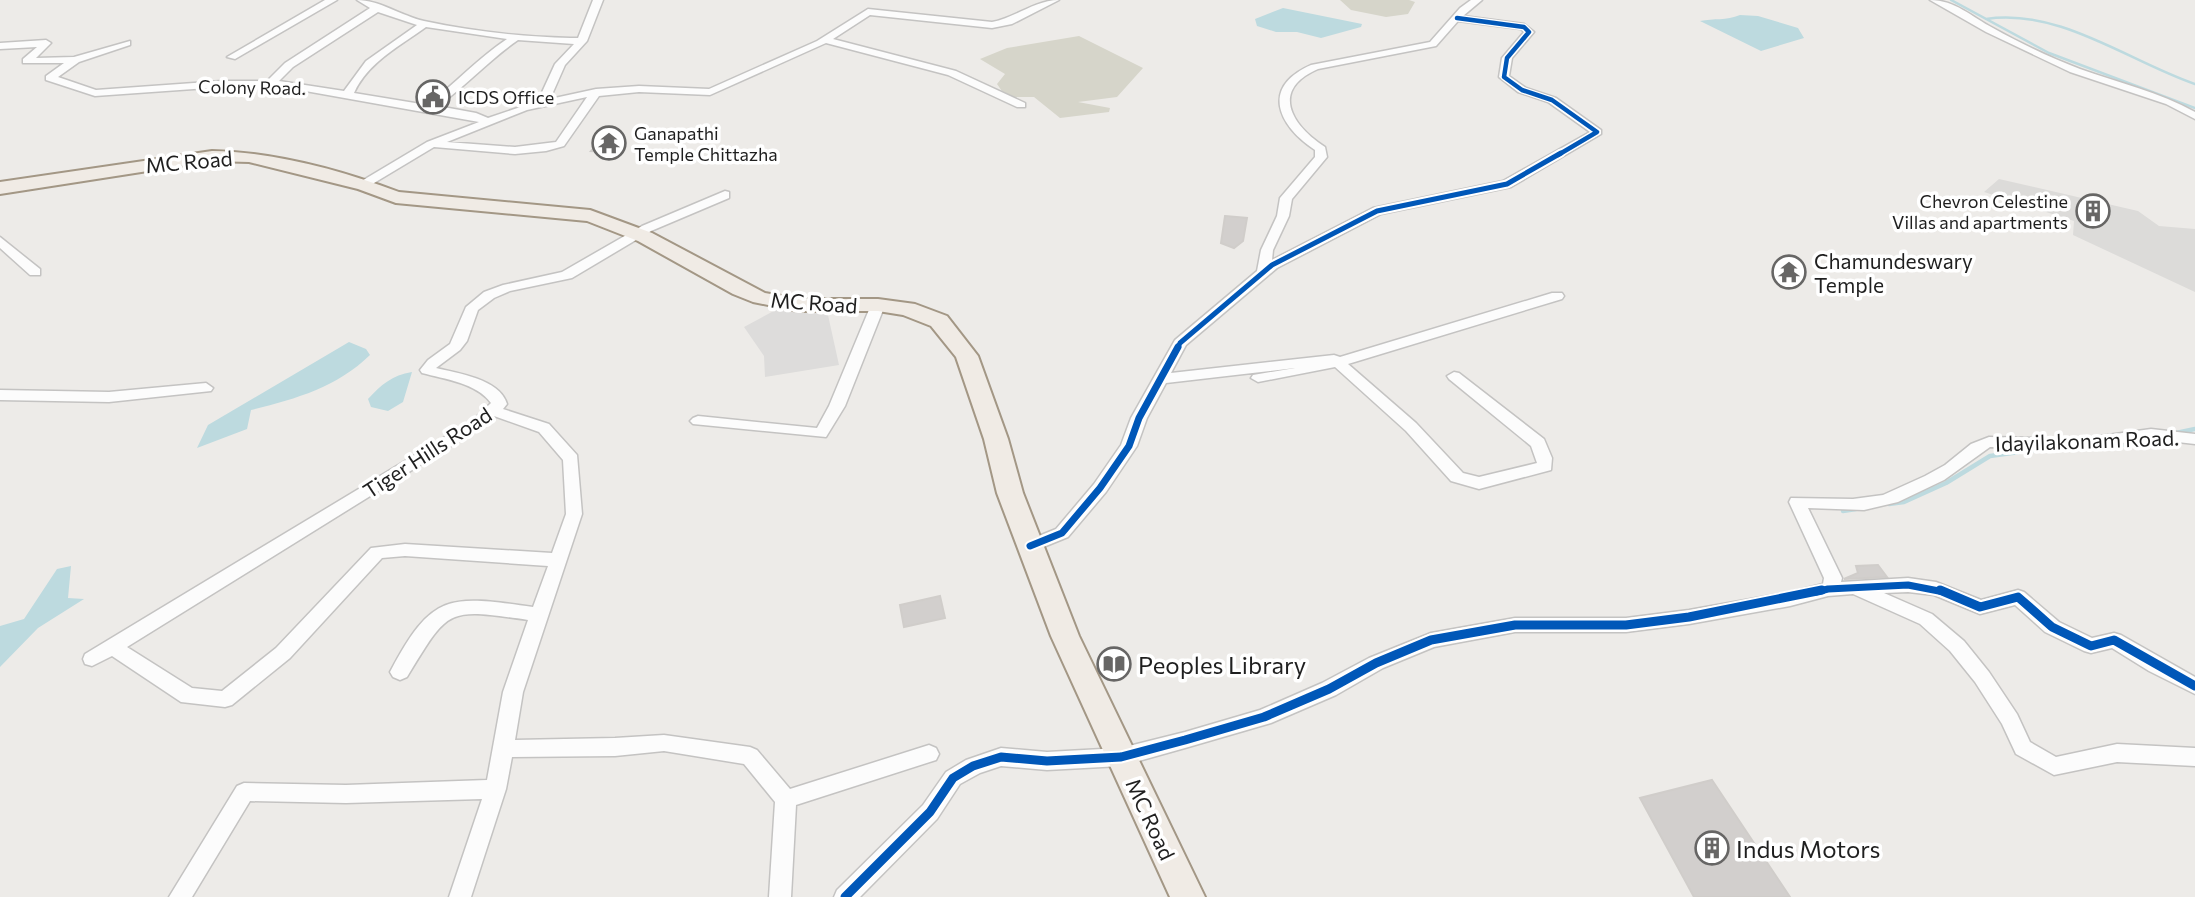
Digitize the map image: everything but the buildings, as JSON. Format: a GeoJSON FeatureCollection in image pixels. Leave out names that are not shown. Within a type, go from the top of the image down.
{"type":"FeatureCollection","features":[{"type":"Feature","properties":{"kind":"main road","name":"MC Road"},"geometry":{"type":"LineString","coordinates":[[0,188],[142,165],[231,155],[269,161],[364,185],[397,197],[590,216],[637,233],[740,290],[760,298],[798,304],[878,305],[907,309],[939,321],[967,356],[996,439],[1010,493],[1065,636],[1188,897]]}},
{"type":"Feature","properties":{"kind":"street","name":"Colony Road."},"geometry":{"type":"LineString","coordinates":[[232,57],[332,0]]}},
{"type":"Feature","properties":{"kind":"street"},"geometry":{"type":"LineString","coordinates":[[362,0],[397,18],[511,42],[582,41]]}},
{"type":"Feature","properties":{"kind":"street"},"geometry":{"type":"LineString","coordinates":[[543,103],[560,64],[582,41],[598,0]]}},
{"type":"Feature","properties":{"kind":"street"},"geometry":{"type":"LineString","coordinates":[[868,12],[870,0]]}},
{"type":"Feature","properties":{"kind":"street"},"geometry":{"type":"LineString","coordinates":[[364,185],[431,144],[486,121],[543,103],[596,92],[639,89],[710,92],[825,40],[868,12],[992,25],[1009,22],[1054,0]]}},
{"type":"Feature","properties":{"kind":"street"},"geometry":{"type":"LineString","coordinates":[[1263,272],[1267,250],[1283,216],[1286,198],[1321,157],[1321,149],[1306,141],[1283,104],[1284,91],[1290,80],[1300,71],[1315,67],[1433,44],[1477,0]]}},
{"type":"Feature","properties":{"kind":"street"},"geometry":{"type":"LineString","coordinates":[[1935,0],[1963,13],[1989,30],[2074,70],[2170,102],[2195,116]]}},
{"type":"Feature","properties":{"kind":"street"},"geometry":{"type":"LineString","coordinates":[[270,84],[289,65],[377,8]]}},
{"type":"Feature","properties":{"kind":"street"},"geometry":{"type":"LineString","coordinates":[[1030,546],[1062,533],[1084,509],[1129,446],[1139,418],[1180,343],[1263,272],[1377,211],[1507,184],[1597,132],[1552,100],[1522,90],[1504,78],[1502,69],[1507,57],[1529,32],[1524,27],[1457,18]]}},
{"type":"Feature","properties":{"kind":"street"},"geometry":{"type":"LineString","coordinates":[[348,94],[354,80],[366,68],[424,24]]}},
{"type":"Feature","properties":{"kind":"street"},"geometry":{"type":"LineString","coordinates":[[825,40],[952,73],[1021,105]]}},
{"type":"Feature","properties":{"kind":"street"},"geometry":{"type":"LineString","coordinates":[[429,108],[511,42]]}},
{"type":"Feature","properties":{"kind":"street"},"geometry":{"type":"LineString","coordinates":[[0,46],[46,43],[27,61],[75,60],[127,43]]}},
{"type":"Feature","properties":{"kind":"street","name":"Colony Road."},"geometry":{"type":"LineString","coordinates":[[75,60],[50,78],[95,93],[270,84],[348,94],[476,116],[486,121]]}},
{"type":"Feature","properties":{"kind":"street"},"geometry":{"type":"LineString","coordinates":[[431,144],[505,149],[550,148],[559,144],[596,92]]}},
{"type":"Feature","properties":{"kind":"street"},"geometry":{"type":"LineString","coordinates":[[637,233],[725,195]]}},
{"type":"Feature","properties":{"kind":"street","name":"Tiger Hills Road"},"geometry":{"type":"LineString","coordinates":[[92,659],[494,411],[499,399],[489,390],[465,380],[427,370],[431,363],[454,349],[460,341],[466,316],[477,303],[491,293],[550,282],[569,275],[637,233]]}},
{"type":"Feature","properties":{"kind":"street"},"geometry":{"type":"LineString","coordinates":[[0,242],[35,272]]}},
{"type":"Feature","properties":{"kind":"street"},"geometry":{"type":"LineString","coordinates":[[1228,381],[1291,374],[1340,362],[1473,319],[1557,296]]}},
{"type":"Feature","properties":{"kind":"street"},"geometry":{"type":"LineString","coordinates":[[698,421],[821,433],[836,406],[878,305]]}},
{"type":"Feature","properties":{"kind":"street"},"geometry":{"type":"LineString","coordinates":[[1161,379],[1249,370],[1326,358],[1340,362],[1411,427],[1457,477],[1479,483],[1545,466],[1538,443],[1454,376]]}},
{"type":"Feature","properties":{"kind":"street"},"geometry":{"type":"LineString","coordinates":[[0,395],[109,397],[206,388]]}},
{"type":"Feature","properties":{"kind":"street"},"geometry":{"type":"LineString","coordinates":[[460,897],[496,789],[513,692],[574,514],[571,459],[544,428],[494,411]]}},
{"type":"Feature","properties":{"kind":"street","name":"Idayilakonam Road."},"geometry":{"type":"LineString","coordinates":[[1830,589],[1833,578],[1797,502],[1847,504],[1884,500],[1934,479],[1962,462],[1967,453],[1978,445],[1989,442],[2079,444],[2151,434],[2195,439]]}},
{"type":"Feature","properties":{"kind":"street"},"geometry":{"type":"LineString","coordinates":[[113,647],[188,696],[225,699],[283,653],[377,552],[389,549],[558,560]]}},
{"type":"Feature","properties":{"kind":"street"},"geometry":{"type":"LineString","coordinates":[[845,897],[930,812],[953,778],[973,766],[1000,757],[1047,761],[1121,757],[1264,717],[1329,689],[1376,663],[1431,640],[1515,625],[1626,625],[1790,599],[1830,589],[1908,584],[1937,589],[1980,607],[2018,597],[2052,627],[2091,646],[2114,640],[2195,686]]}},
{"type":"Feature","properties":{"kind":"street"},"geometry":{"type":"LineString","coordinates":[[1858,589],[1926,619],[1957,646],[1982,677],[2010,720],[2023,748],[2054,766],[2117,753],[2195,758]]}},
{"type":"Feature","properties":{"kind":"street"},"geometry":{"type":"LineString","coordinates":[[400,672],[435,618],[446,610],[462,607],[539,615]]}},
{"type":"Feature","properties":{"kind":"street"},"geometry":{"type":"LineString","coordinates":[[503,749],[615,747],[664,743],[750,756],[786,799],[780,897]]}},
{"type":"Feature","properties":{"kind":"street"},"geometry":{"type":"LineString","coordinates":[[786,799],[929,754]]}},
{"type":"Feature","properties":{"kind":"street"},"geometry":{"type":"LineString","coordinates":[[180,897],[244,792],[346,794],[496,789]]}},
{"type":"Feature","properties":{"kind":"shaded area"},"geometry":{"type":"Polygon","coordinates":[[[1340,0],[1415,2],[1408,14],[1386,17],[1351,10],[1340,0]]]}},
{"type":"Feature","properties":{"kind":"shaded area"},"geometry":{"type":"Polygon","coordinates":[[[1079,36],[1143,68],[1117,97],[1078,102],[1110,108],[1109,112],[1060,118],[1034,97],[1006,97],[997,84],[1005,74],[980,59],[1007,48],[1079,36]]]}},
{"type":"Feature","properties":{"kind":"shaded area","name":"Chevron Celestine Villas and apartments"},"geometry":{"type":"Polygon","coordinates":[[[1999,179],[2138,211],[2159,226],[2195,229],[2195,292],[2073,235],[2074,221],[1984,192],[1999,179]]]}},
{"type":"Feature","properties":{"kind":"shaded area"},"geometry":{"type":"Polygon","coordinates":[[[826,306],[839,365],[765,377],[764,356],[744,327],[781,307],[826,306]]]}},
{"type":"Feature","properties":{"kind":"water"},"geometry":{"type":"Polygon","coordinates":[[[1283,8],[1362,24],[1361,27],[1321,38],[1297,32],[1276,32],[1257,26],[1255,19],[1283,8]]]}},
{"type":"Feature","properties":{"kind":"water"},"geometry":{"type":"Polygon","coordinates":[[[1740,15],[1758,16],[1798,28],[1804,38],[1761,51],[1700,21],[1740,15]]]}},
{"type":"Feature","properties":{"kind":"water"},"geometry":{"type":"Polygon","coordinates":[[[349,342],[366,349],[370,355],[343,376],[314,391],[251,410],[247,429],[197,448],[208,425],[349,342]]]}},
{"type":"Feature","properties":{"kind":"water"},"geometry":{"type":"Polygon","coordinates":[[[412,372],[403,402],[388,411],[371,407],[368,399],[382,385],[412,372]]]}},
{"type":"Feature","properties":{"kind":"water"},"geometry":{"type":"Polygon","coordinates":[[[71,566],[68,598],[84,599],[38,628],[0,667],[0,626],[24,619],[57,569],[71,566]]]}},
{"type":"Feature","properties":{"kind":"waterway"},"geometry":{"type":"LineString","coordinates":[[1951,0],[1986,19]]}},
{"type":"Feature","properties":{"kind":"waterway"},"geometry":{"type":"LineString","coordinates":[[1986,19],[2049,53],[2195,108]]}},
{"type":"Feature","properties":{"kind":"waterway"},"geometry":{"type":"LineString","coordinates":[[1986,19],[2040,21],[2067,29],[2195,84]]}},
{"type":"Feature","properties":{"kind":"waterway"},"geometry":{"type":"LineString","coordinates":[[2176,433],[2195,429]]}},
{"type":"Feature","properties":{"kind":"waterway"},"geometry":{"type":"LineString","coordinates":[[1889,504],[1904,502],[1946,483],[1990,456],[2034,450],[2106,448],[2157,438]]}},
{"type":"Feature","properties":{"kind":"waterway"},"geometry":{"type":"LineString","coordinates":[[1843,511],[1856,509]]}},
{"type":"Feature","properties":{"kind":"cycle path"},"geometry":{"type":"LineString","coordinates":[[1030,546],[1062,533],[1100,488],[1129,446],[1139,418],[1180,343],[1272,265],[1377,211],[1507,184],[1597,132],[1552,100],[1522,90],[1504,77],[1507,58],[1529,32],[1524,27],[1457,18]]}},
{"type":"Feature","properties":{"kind":"cycle path"},"geometry":{"type":"LineString","coordinates":[[845,897],[930,812],[953,778],[973,766],[1001,757],[1047,761],[1121,757],[1264,717],[1329,689],[1376,663],[1431,640],[1515,625],[1626,625],[1689,617],[1790,599],[1828,589],[1908,585],[1936,589],[1980,607],[2018,597],[2052,627],[2091,646],[2114,640],[2195,686]]}},
{"type":"Feature","properties":{"kind":"place","name":"ICDS Office"},"geometry":{"type":"Point","coordinates":[433,97]}},
{"type":"Feature","properties":{"kind":"place","name":"Ganapathi Temple Chittazha"},"geometry":{"type":"Point","coordinates":[609,143]}},
{"type":"Feature","properties":{"kind":"place","name":"Chevron Celestine Villas and apartments"},"geometry":{"type":"Point","coordinates":[2093,211]}},
{"type":"Feature","properties":{"kind":"place","name":"Chamundeswary Temple"},"geometry":{"type":"Point","coordinates":[1789,272]}},
{"type":"Feature","properties":{"kind":"place","name":"Peoples Library"},"geometry":{"type":"Point","coordinates":[1114,664]}},
{"type":"Feature","properties":{"kind":"place","name":"Indus Motors"},"geometry":{"type":"Point","coordinates":[1712,848]}}]}
